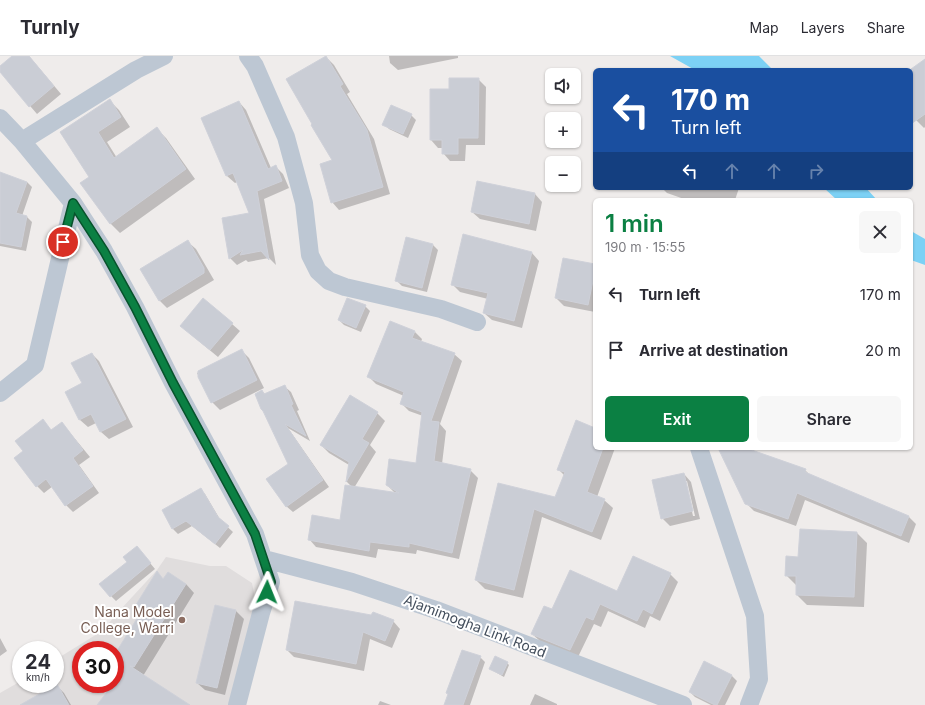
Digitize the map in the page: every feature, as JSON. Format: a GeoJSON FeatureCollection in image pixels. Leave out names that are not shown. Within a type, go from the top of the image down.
{"type":"FeatureCollection","features":[{"type":"Feature","properties":{"kind":"street"},"geometry":{"type":"LineString","coordinates":[[22,141],[136,70],[164,56]]}},
{"type":"Feature","properties":{"kind":"street"},"geometry":{"type":"LineString","coordinates":[[248,56],[255,66],[286,137],[304,203],[310,255],[318,271],[329,281],[345,287],[441,309],[477,322]]}},
{"type":"Feature","properties":{"kind":"street"},"geometry":{"type":"LineString","coordinates":[[0,118],[22,141],[73,203],[104,251],[135,307],[173,383],[255,534],[271,582],[261,613],[237,705]]}},
{"type":"Feature","properties":{"kind":"street"},"geometry":{"type":"LineString","coordinates":[[0,392],[35,365],[73,203]]}},
{"type":"Feature","properties":{"kind":"street"},"geometry":{"type":"LineString","coordinates":[[700,450],[755,616],[759,679],[749,705]]}},
{"type":"Feature","properties":{"kind":"street","name":"Ajamimogha Link Road"},"geometry":{"type":"LineString","coordinates":[[264,559],[352,582],[436,610],[683,705]]}},
{"type":"Feature","properties":{"kind":"shaded area","name":"Nana Model College, Warri"},"geometry":{"type":"Polygon","coordinates":[[[166,557],[210,566],[226,566],[252,583],[257,608],[232,705],[0,705],[0,693],[12,686],[12,693],[64,693],[64,654],[72,650],[72,693],[124,693],[124,641],[86,641],[102,631],[157,570],[166,557]]]}},
{"type":"Feature","properties":{"kind":"water"},"geometry":{"type":"Polygon","coordinates":[[[670,56],[759,56],[771,68],[691,68],[670,56]]]}},
{"type":"Feature","properties":{"kind":"water"},"geometry":{"type":"Polygon","coordinates":[[[826,190],[868,190],[875,198],[835,198],[826,190]]]}},
{"type":"Feature","properties":{"kind":"water"},"geometry":{"type":"Polygon","coordinates":[[[913,232],[925,239],[925,265],[913,261],[913,232]]]}},
{"type":"Feature","properties":{"kind":"building"},"geometry":{"type":"Polygon","coordinates":[[[12,56],[29,56],[54,86],[29,107],[0,72],[0,66],[12,56]]]}},
{"type":"Feature","properties":{"kind":"building"},"geometry":{"type":"Polygon","coordinates":[[[326,56],[343,84],[340,86],[367,130],[383,187],[331,203],[320,164],[332,160],[286,79],[326,56]]]}},
{"type":"Feature","properties":{"kind":"building"},"geometry":{"type":"Polygon","coordinates":[[[925,59],[925,114],[913,123],[913,68],[925,59]]]}},
{"type":"Feature","properties":{"kind":"building"},"geometry":{"type":"Polygon","coordinates":[[[449,78],[479,78],[478,138],[458,138],[458,154],[442,154],[442,140],[430,140],[430,89],[449,89],[449,78]]]}},
{"type":"Feature","properties":{"kind":"building"},"geometry":{"type":"Polygon","coordinates":[[[110,99],[121,117],[98,132],[114,158],[157,127],[186,169],[110,224],[80,183],[89,177],[60,132],[110,99]]]}},
{"type":"Feature","properties":{"kind":"building"},"geometry":{"type":"Polygon","coordinates":[[[239,101],[268,169],[276,165],[282,181],[257,191],[269,260],[261,251],[240,255],[243,250],[229,259],[222,218],[249,213],[233,173],[226,176],[201,118],[239,101]]]}},
{"type":"Feature","properties":{"kind":"building"},"geometry":{"type":"Polygon","coordinates":[[[391,105],[412,114],[403,134],[382,125],[391,105]]]}},
{"type":"Feature","properties":{"kind":"building"},"geometry":{"type":"Polygon","coordinates":[[[0,172],[27,182],[16,213],[27,216],[21,247],[0,243],[0,172]]]}},
{"type":"Feature","properties":{"kind":"building"},"geometry":{"type":"Polygon","coordinates":[[[477,181],[535,193],[529,224],[471,212],[477,181]]]}},
{"type":"Feature","properties":{"kind":"building"},"geometry":{"type":"Polygon","coordinates":[[[463,234],[532,252],[514,321],[483,313],[488,293],[451,285],[463,234]]]}},
{"type":"Feature","properties":{"kind":"building"},"geometry":{"type":"Polygon","coordinates":[[[406,237],[433,244],[422,288],[395,281],[406,237]]]}},
{"type":"Feature","properties":{"kind":"building"},"geometry":{"type":"Polygon","coordinates":[[[188,240],[204,268],[204,273],[159,301],[140,269],[188,240]]]}},
{"type":"Feature","properties":{"kind":"building"},"geometry":{"type":"Polygon","coordinates":[[[563,258],[593,264],[593,281],[588,305],[555,298],[563,258]]]}},
{"type":"Feature","properties":{"kind":"building"},"geometry":{"type":"Polygon","coordinates":[[[203,298],[233,323],[210,350],[180,326],[203,298]]]}},
{"type":"Feature","properties":{"kind":"building"},"geometry":{"type":"Polygon","coordinates":[[[347,298],[366,305],[356,328],[338,320],[347,298]]]}},
{"type":"Feature","properties":{"kind":"building"},"geometry":{"type":"Polygon","coordinates":[[[390,321],[415,331],[412,338],[455,353],[431,421],[439,422],[434,461],[471,469],[452,553],[409,543],[409,547],[370,542],[369,551],[308,540],[312,515],[340,520],[345,485],[399,493],[386,485],[389,459],[416,463],[422,412],[400,404],[404,392],[367,377],[390,321]]]}},
{"type":"Feature","properties":{"kind":"building"},"geometry":{"type":"Polygon","coordinates":[[[242,349],[257,380],[211,403],[198,377],[198,371],[242,349]]]}},
{"type":"Feature","properties":{"kind":"building"},"geometry":{"type":"Polygon","coordinates":[[[92,353],[126,419],[100,432],[91,414],[79,420],[65,392],[82,383],[71,363],[92,353]]]}},
{"type":"Feature","properties":{"kind":"building"},"geometry":{"type":"Polygon","coordinates":[[[285,385],[293,404],[291,405],[306,436],[285,424],[323,480],[286,507],[266,479],[288,464],[255,394],[262,390],[264,394],[285,385]]]}},
{"type":"Feature","properties":{"kind":"building"},"geometry":{"type":"Polygon","coordinates":[[[350,395],[378,412],[362,439],[369,443],[346,482],[349,462],[320,445],[350,395]]]}},
{"type":"Feature","properties":{"kind":"building"},"geometry":{"type":"Polygon","coordinates":[[[43,419],[51,430],[62,422],[83,450],[73,458],[93,486],[65,506],[46,479],[36,487],[14,458],[23,451],[15,441],[43,419]]]}},
{"type":"Feature","properties":{"kind":"building"},"geometry":{"type":"Polygon","coordinates":[[[576,420],[593,427],[593,450],[602,450],[587,492],[605,499],[592,532],[534,509],[514,590],[475,580],[498,483],[555,497],[565,472],[557,470],[576,420]]]}},
{"type":"Feature","properties":{"kind":"building"},"geometry":{"type":"Polygon","coordinates":[[[719,450],[752,450],[806,469],[805,472],[909,516],[901,536],[797,493],[788,519],[745,504],[719,450]]]}},
{"type":"Feature","properties":{"kind":"building"},"geometry":{"type":"Polygon","coordinates":[[[684,473],[693,511],[661,519],[652,480],[684,473]]]}},
{"type":"Feature","properties":{"kind":"building"},"geometry":{"type":"Polygon","coordinates":[[[201,488],[218,517],[229,526],[215,544],[186,521],[172,529],[162,510],[201,488]]]}},
{"type":"Feature","properties":{"kind":"building"},"geometry":{"type":"Polygon","coordinates":[[[800,529],[857,532],[854,597],[796,595],[796,576],[785,576],[786,556],[798,557],[800,529]]]}},
{"type":"Feature","properties":{"kind":"building"},"geometry":{"type":"Polygon","coordinates":[[[137,546],[151,563],[110,597],[99,584],[127,562],[123,557],[137,546]]]}},
{"type":"Feature","properties":{"kind":"building"},"geometry":{"type":"Polygon","coordinates":[[[633,556],[671,573],[652,614],[643,609],[637,621],[600,604],[593,620],[586,617],[570,650],[531,634],[544,606],[552,609],[570,570],[617,591],[633,556]]]}},
{"type":"Feature","properties":{"kind":"building"},"geometry":{"type":"Polygon","coordinates":[[[157,571],[163,579],[168,572],[186,584],[134,667],[130,666],[190,705],[97,705],[106,693],[124,693],[123,641],[141,612],[134,608],[157,571]]]}},
{"type":"Feature","properties":{"kind":"building"},"geometry":{"type":"Polygon","coordinates":[[[295,601],[371,615],[373,612],[394,620],[385,641],[363,632],[356,664],[286,650],[295,601]]]}},
{"type":"Feature","properties":{"kind":"building"},"geometry":{"type":"Polygon","coordinates":[[[215,605],[236,610],[217,688],[196,683],[215,605]]]}},
{"type":"Feature","properties":{"kind":"building"},"geometry":{"type":"Polygon","coordinates":[[[462,650],[481,656],[463,705],[444,705],[448,694],[446,693],[462,650]]]}},
{"type":"Feature","properties":{"kind":"building"},"geometry":{"type":"Polygon","coordinates":[[[495,656],[508,662],[502,675],[489,669],[495,656]]]}},
{"type":"Feature","properties":{"kind":"building"},"geometry":{"type":"Polygon","coordinates":[[[704,661],[732,675],[717,705],[689,692],[704,661]]]}},
{"type":"Feature","properties":{"kind":"building"},"geometry":{"type":"Polygon","coordinates":[[[41,693],[62,693],[69,705],[20,705],[41,693]]]}},
{"type":"Feature","properties":{"kind":"place","name":"Nana Model College, Warri"},"geometry":{"type":"Point","coordinates":[182,620]}},
{"type":"Feature","properties":{"kind":"route"},"geometry":{"type":"LineString","coordinates":[[63,242],[73,203],[104,251],[135,307],[173,383],[255,534],[271,582],[267,592]]}}]}
